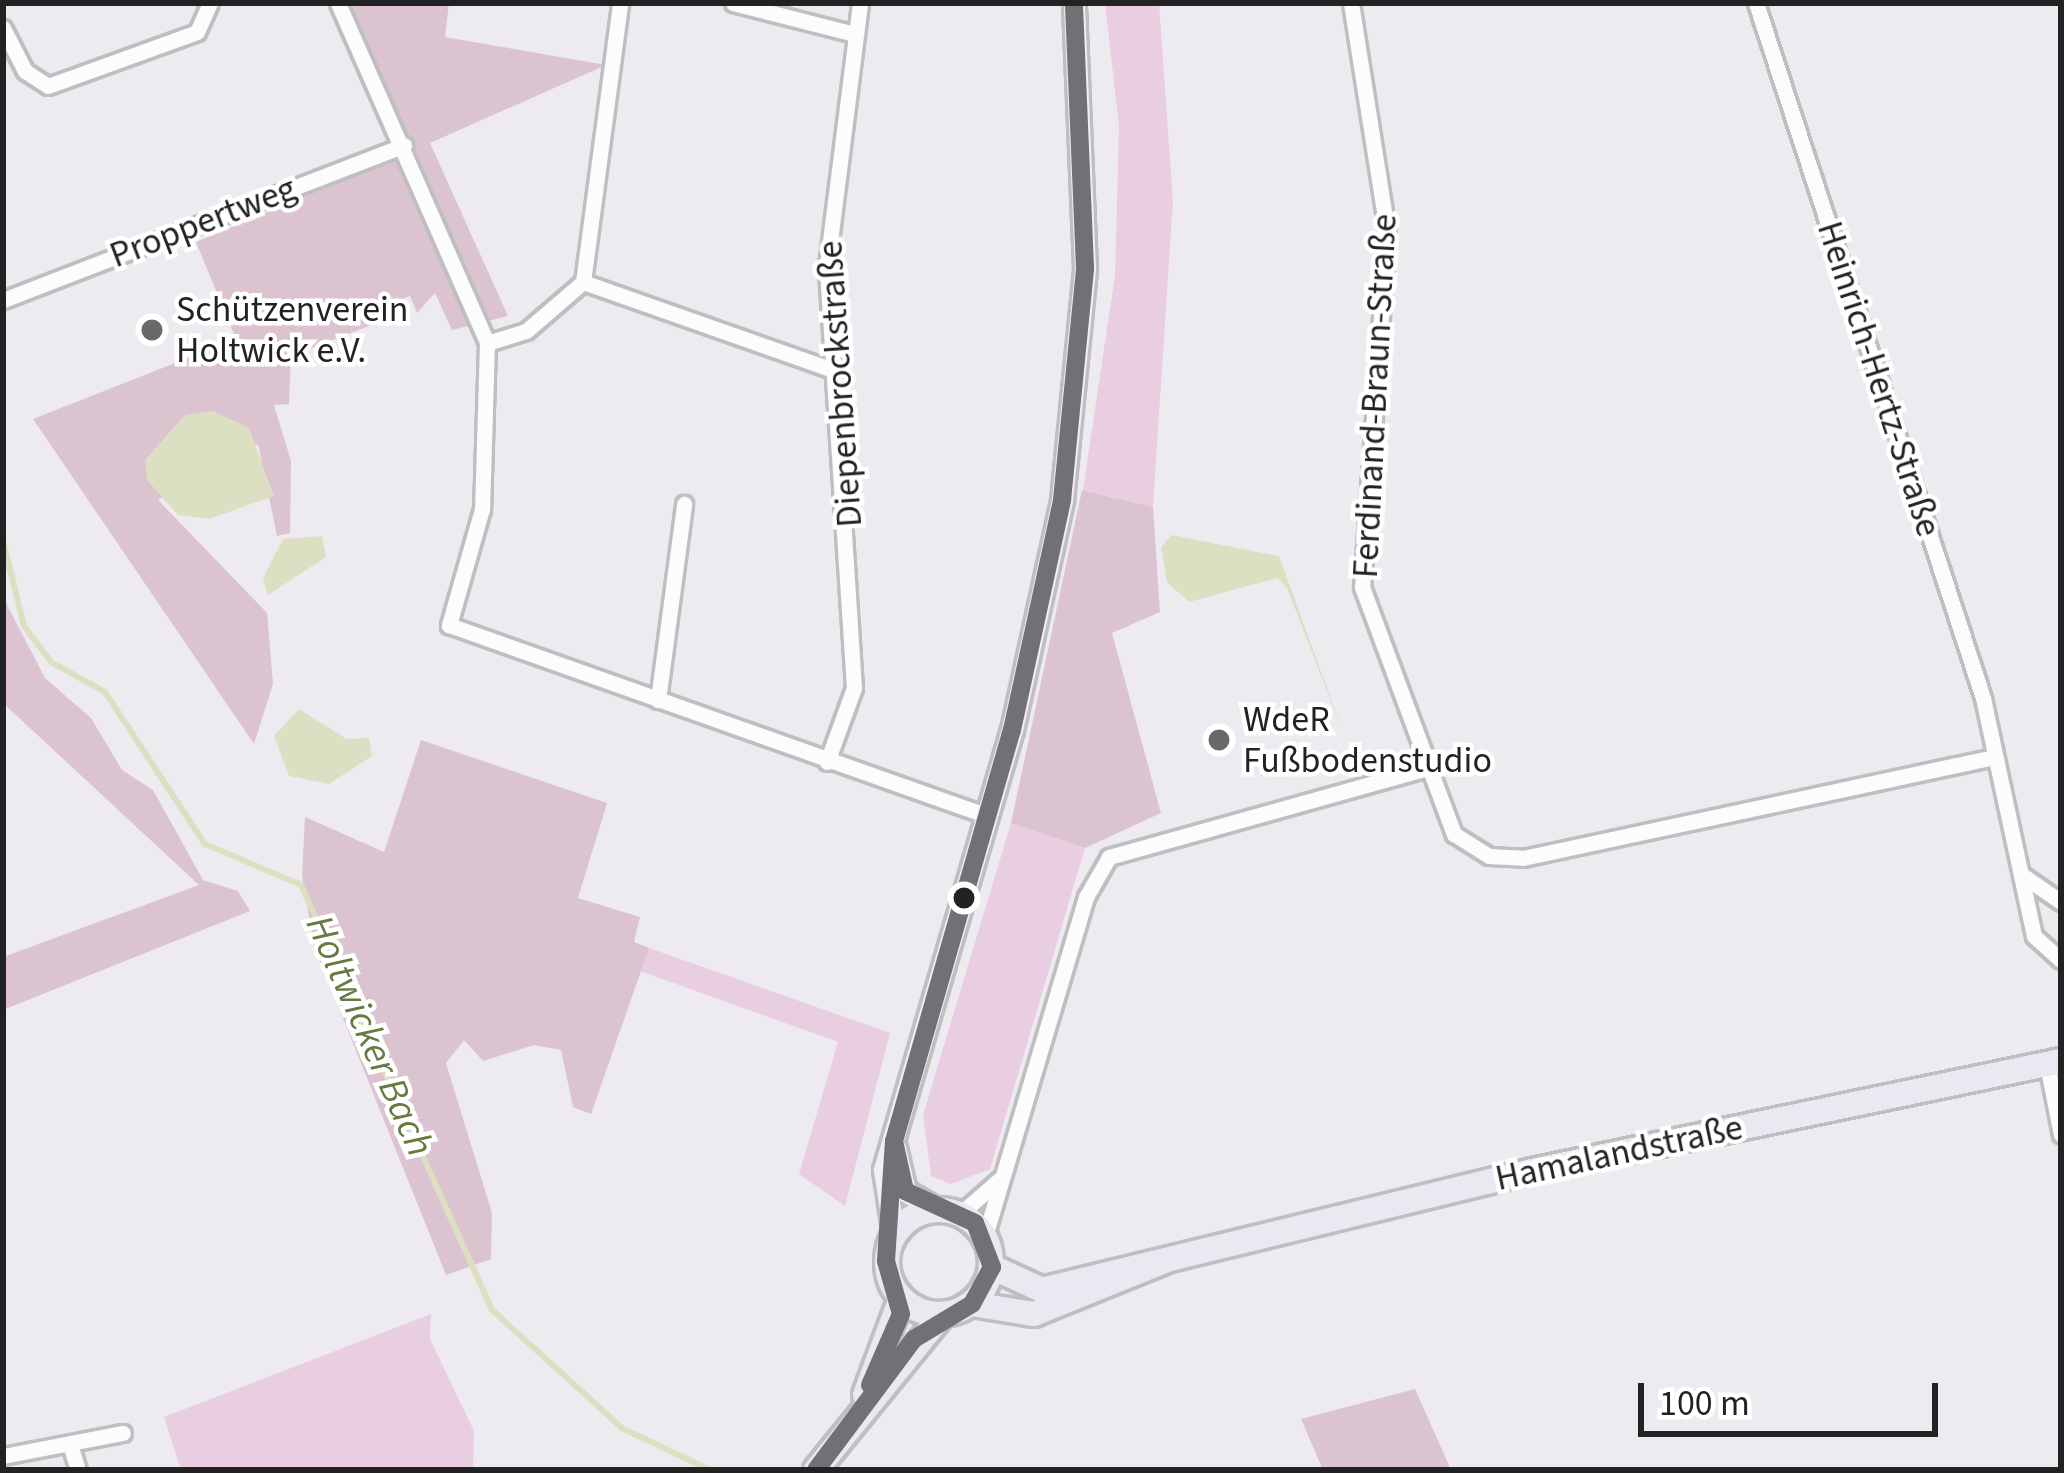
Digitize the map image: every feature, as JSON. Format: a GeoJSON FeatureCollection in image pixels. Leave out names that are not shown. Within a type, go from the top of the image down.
{"type":"FeatureCollection","features":[{"type":"Feature","properties":{"kind":"main road"},"geometry":{"type":"LineString","coordinates":[[942,1315],[901,1298],[888,1275],[894,1235],[884,1170],[988,816],[1073,417],[1085,268],[1074,3]]}},
{"type":"Feature","properties":{"kind":"main road","name":"Hamalandstraße"},"geometry":{"type":"LineString","coordinates":[[992,1267],[1042,1290],[1179,1253],[2054,1063]]}},
{"type":"Feature","properties":{"kind":"main road"},"geometry":{"type":"LineString","coordinates":[[816,1470],[942,1315],[972,1304],[992,1267],[985,1236],[948,1211],[905,1191],[894,1141]]}},
{"type":"Feature","properties":{"kind":"main road"},"geometry":{"type":"LineString","coordinates":[[894,1235],[948,1211]]}},
{"type":"Feature","properties":{"kind":"main road","name":"Hamalandstraße"},"geometry":{"type":"LineString","coordinates":[[972,1304],[1034,1314],[1179,1253]]}},
{"type":"Feature","properties":{"kind":"main road"},"geometry":{"type":"LineString","coordinates":[[849,1430],[901,1298]]}},
{"type":"Feature","properties":{"kind":"street"},"geometry":{"type":"LineString","coordinates":[[3,28],[37,81],[63,83],[197,32],[210,3]]}},
{"type":"Feature","properties":{"kind":"street"},"geometry":{"type":"LineString","coordinates":[[338,3],[487,343],[482,508],[449,625],[988,816]]}},
{"type":"Feature","properties":{"kind":"street"},"geometry":{"type":"LineString","coordinates":[[487,343],[526,331],[583,281],[620,3]]}},
{"type":"Feature","properties":{"kind":"street"},"geometry":{"type":"LineString","coordinates":[[733,3],[855,34]]}},
{"type":"Feature","properties":{"kind":"street","name":"Diepenbrockstraße"},"geometry":{"type":"LineString","coordinates":[[827,762],[854,688],[856,607],[836,371],[831,193],[860,3]]}},
{"type":"Feature","properties":{"kind":"street","name":"Ferdinand-Braun-Straße"},"geometry":{"type":"LineString","coordinates":[[1351,3],[1388,231],[1362,587],[1424,769]]}},
{"type":"Feature","properties":{"kind":"street","name":"Heinrich-Hertz-Straße"},"geometry":{"type":"LineString","coordinates":[[1756,3],[1994,757],[2034,936],[2061,960]]}},
{"type":"Feature","properties":{"kind":"street","name":"Proppertweg"},"geometry":{"type":"LineString","coordinates":[[3,300],[404,146]]}},
{"type":"Feature","properties":{"kind":"street"},"geometry":{"type":"LineString","coordinates":[[583,281],[836,371]]}},
{"type":"Feature","properties":{"kind":"street"},"geometry":{"type":"LineString","coordinates":[[658,700],[684,504]]}},
{"type":"Feature","properties":{"kind":"street"},"geometry":{"type":"LineString","coordinates":[[985,1236],[1085,897],[1109,856],[1424,769],[1454,835],[1506,859],[1994,757]]}},
{"type":"Feature","properties":{"kind":"street"},"geometry":{"type":"LineString","coordinates":[[2022,874],[2061,902]]}},
{"type":"Feature","properties":{"kind":"street"},"geometry":{"type":"LineString","coordinates":[[2054,1063],[2061,1135]]}},
{"type":"Feature","properties":{"kind":"street"},"geometry":{"type":"LineString","coordinates":[[948,1211],[1006,1172]]}},
{"type":"Feature","properties":{"kind":"street"},"geometry":{"type":"LineString","coordinates":[[3,1456],[123,1433]]}},
{"type":"Feature","properties":{"kind":"street"},"geometry":{"type":"LineString","coordinates":[[70,1444],[78,1470]]}},
{"type":"Feature","properties":{"kind":"shaded area"},"geometry":{"type":"Polygon","coordinates":[[[328,3],[449,3],[445,37],[606,65],[430,143],[508,316],[452,330],[435,293],[417,313],[410,296],[383,306],[387,319],[291,356],[289,404],[274,405],[291,461],[290,533],[277,536],[258,444],[158,500],[267,613],[273,684],[254,744],[33,419],[236,339],[196,242],[399,157],[328,3]]]}},
{"type":"Feature","properties":{"kind":"shaded area"},"geometry":{"type":"Polygon","coordinates":[[[1105,3],[1159,3],[1173,201],[1153,507],[1083,490],[1115,275],[1119,126],[1105,3]]]}},
{"type":"Feature","properties":{"kind":"shaded area"},"geometry":{"type":"Polygon","coordinates":[[[213,411],[249,428],[274,496],[209,519],[178,515],[147,480],[145,460],[185,415],[213,411]]]}},
{"type":"Feature","properties":{"kind":"shaded area"},"geometry":{"type":"Polygon","coordinates":[[[1082,490],[1153,507],[1160,612],[1112,633],[1161,813],[1085,848],[1011,823],[1082,490]]]}},
{"type":"Feature","properties":{"kind":"shaded area"},"geometry":{"type":"Polygon","coordinates":[[[1171,535],[1279,556],[1344,735],[1287,588],[1278,578],[1189,602],[1167,582],[1161,548],[1171,535]]]}},
{"type":"Feature","properties":{"kind":"shaded area"},"geometry":{"type":"Polygon","coordinates":[[[322,536],[326,557],[268,595],[263,578],[283,539],[322,536]]]}},
{"type":"Feature","properties":{"kind":"shaded area"},"geometry":{"type":"Polygon","coordinates":[[[3,597],[45,678],[91,718],[122,770],[153,790],[203,880],[238,891],[250,911],[3,1010],[3,957],[199,885],[3,703],[3,597]]]}},
{"type":"Feature","properties":{"kind":"shaded area"},"geometry":{"type":"Polygon","coordinates":[[[299,709],[347,739],[369,738],[372,756],[329,784],[289,776],[274,736],[299,709]]]}},
{"type":"Feature","properties":{"kind":"shaded area"},"geometry":{"type":"Polygon","coordinates":[[[421,740],[607,803],[578,898],[640,917],[634,942],[649,948],[591,1114],[573,1107],[561,1050],[534,1045],[483,1061],[464,1040],[446,1063],[492,1213],[491,1259],[446,1275],[314,946],[302,875],[305,817],[384,852],[421,740]]]}},
{"type":"Feature","properties":{"kind":"shaded area"},"geometry":{"type":"Polygon","coordinates":[[[1011,823],[1085,848],[990,1169],[951,1184],[931,1176],[923,1115],[1011,823]]]}},
{"type":"Feature","properties":{"kind":"shaded area"},"geometry":{"type":"Polygon","coordinates":[[[649,948],[890,1033],[845,1206],[799,1174],[838,1042],[640,971],[649,948]]]}},
{"type":"Feature","properties":{"kind":"shaded area"},"geometry":{"type":"Polygon","coordinates":[[[431,1314],[430,1339],[474,1431],[473,1470],[181,1470],[164,1417],[431,1314]]]}},
{"type":"Feature","properties":{"kind":"shaded area"},"geometry":{"type":"Polygon","coordinates":[[[1415,1389],[1451,1470],[1323,1470],[1301,1419],[1415,1389]]]}},
{"type":"Feature","properties":{"kind":"waterway","name":"Holtwicker Bach"},"geometry":{"type":"LineString","coordinates":[[3,541],[24,626],[51,662],[105,692],[205,844],[301,885],[492,1310],[622,1428],[710,1470]]}},
{"type":"Feature","properties":{"kind":"transit line"},"geometry":{"type":"LineString","coordinates":[[816,1470],[914,1339],[972,1304],[992,1267],[975,1223],[905,1191],[894,1141],[1012,730],[1062,500],[1085,268],[1074,3]]}},
{"type":"Feature","properties":{"kind":"transit line"},"geometry":{"type":"LineString","coordinates":[[870,1385],[901,1314],[886,1261],[894,1141]]}},
{"type":"Feature","properties":{"kind":"place","name":"Schützenverein Holtwick e.V."},"geometry":{"type":"Point","coordinates":[152,330]}},
{"type":"Feature","properties":{"kind":"place","name":"WdeR Fußbodenstudio"},"geometry":{"type":"Point","coordinates":[1219,740]}}]}
